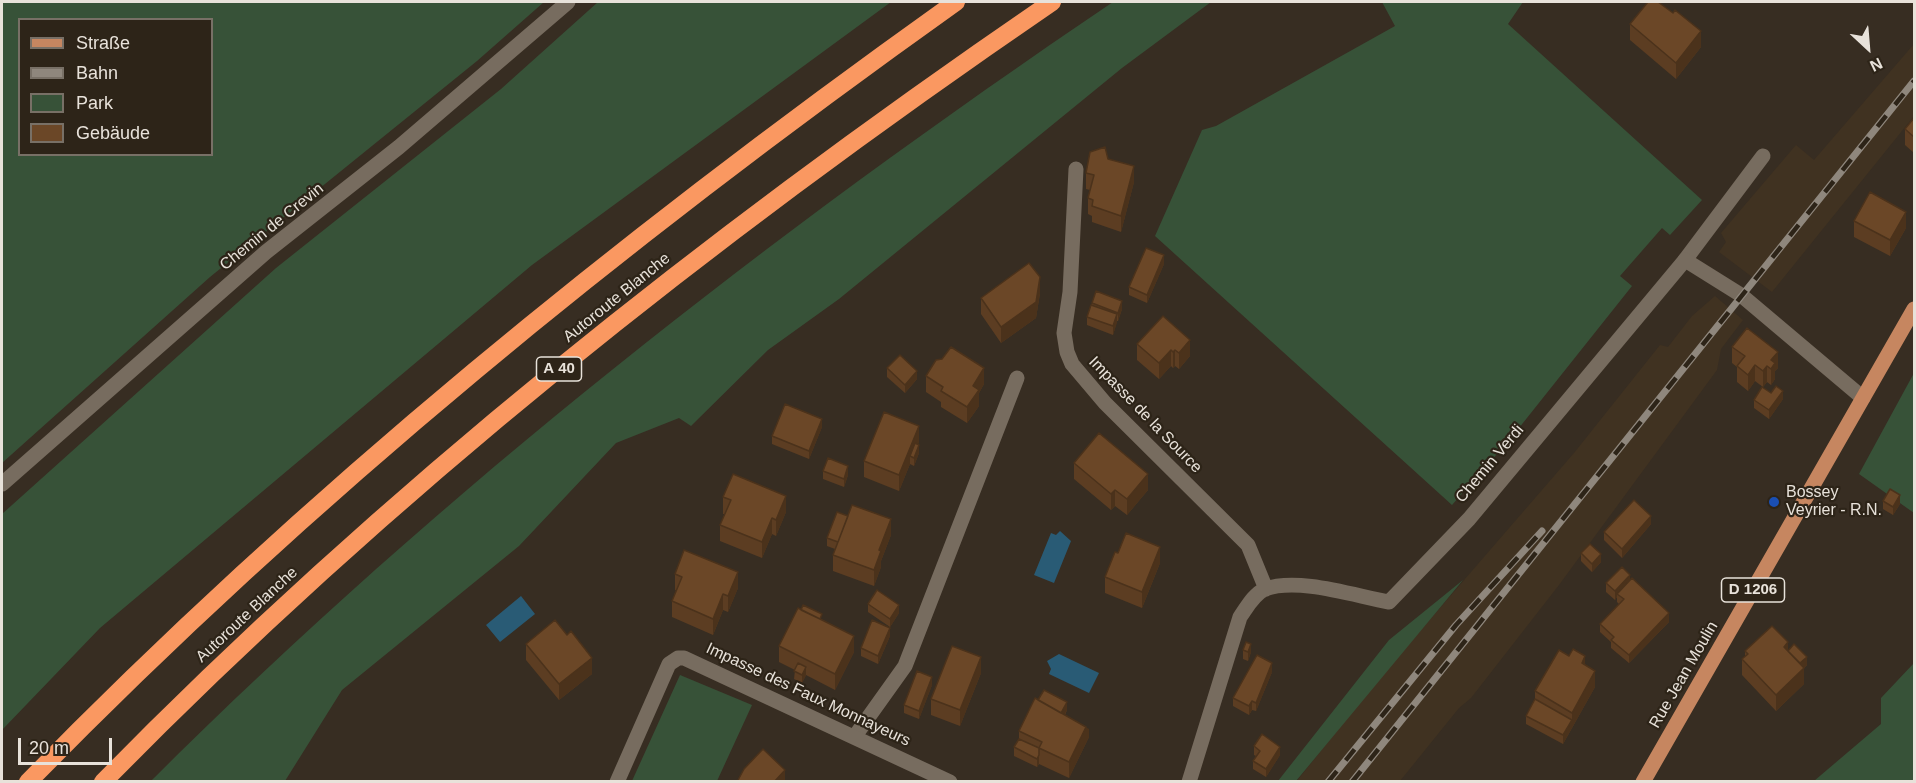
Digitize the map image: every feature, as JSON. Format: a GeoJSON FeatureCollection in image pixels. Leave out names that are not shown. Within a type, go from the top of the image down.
{"type":"FeatureCollection","features":[{"type":"Feature","properties":{"kind":"highway","name":"Autoroute Blanche"},"geometry":{"type":"LineString","coordinates":[[28,782],[194,617],[444,395],[672,209],[820,98],[956,2]]}},
{"type":"Feature","properties":{"kind":"highway","name":"Autoroute Blanche"},"geometry":{"type":"LineString","coordinates":[[103,782],[275,614],[473,440],[705,252],[821,164],[1052,2]]}},
{"type":"Feature","properties":{"kind":"main road","name":"D 1206"},"geometry":{"type":"LineString","coordinates":[[1863,398],[1914,309]]}},
{"type":"Feature","properties":{"kind":"main road","name":"Rue Jean Moulin"},"geometry":{"type":"LineString","coordinates":[[1643,782],[1863,398]]}},
{"type":"Feature","properties":{"kind":"street","name":"Chemin de Crevin"},"geometry":{"type":"LineString","coordinates":[[2,484],[266,252],[408,139],[568,2]]}},
{"type":"Feature","properties":{"kind":"street"},"geometry":{"type":"LineString","coordinates":[[1763,156],[1685,260],[1741,295],[1863,398]]}},
{"type":"Feature","properties":{"kind":"street","name":"Impasse de la Source"},"geometry":{"type":"LineString","coordinates":[[1076,169],[1070,292],[1064,333],[1067,352],[1072,364],[1105,403],[1248,545],[1266,589]]}},
{"type":"Feature","properties":{"kind":"street","name":"Chemin Verdi"},"geometry":{"type":"LineString","coordinates":[[1266,589],[1296,585],[1389,602],[1469,519],[1685,260]]}},
{"type":"Feature","properties":{"kind":"street"},"geometry":{"type":"LineString","coordinates":[[855,736],[905,666],[1017,378]]}},
{"type":"Feature","properties":{"kind":"street"},"geometry":{"type":"LineString","coordinates":[[1189,782],[1240,617],[1253,598],[1266,589]]}},
{"type":"Feature","properties":{"kind":"street","name":"Impasse des Faux Monnayeurs"},"geometry":{"type":"LineString","coordinates":[[617,782],[669,664],[678,658],[684,658],[950,782]]}},
{"type":"Feature","properties":{"kind":"shaded area"},"geometry":{"type":"Polygon","coordinates":[[[1914,44],[1914,116],[1772,292],[1719,252],[1726,242],[1721,233],[1796,145],[1814,160],[1914,44]]]}},
{"type":"Feature","properties":{"kind":"shaded area"},"geometry":{"type":"Polygon","coordinates":[[[1715,296],[1743,320],[1721,349],[1717,370],[1559,585],[1471,698],[1459,708],[1400,781],[1296,782],[1375,683],[1574,453],[1660,345],[1668,347],[1692,316],[1715,296]]]}},
{"type":"Feature","properties":{"kind":"green space"},"geometry":{"type":"Polygon","coordinates":[[[2,2],[544,2],[477,61],[210,277],[2,463],[2,2]]]}},
{"type":"Feature","properties":{"kind":"green space"},"geometry":{"type":"Polygon","coordinates":[[[598,2],[891,2],[532,265],[100,628],[2,730],[2,514],[276,268],[501,89],[598,2]]]}},
{"type":"Feature","properties":{"kind":"green space"},"geometry":{"type":"Polygon","coordinates":[[[1113,2],[1211,2],[1122,68],[839,299],[768,350],[691,426],[679,418],[616,443],[519,546],[342,690],[285,781],[151,781],[262,673],[377,569],[494,467],[614,369],[860,180],[1113,2]]]}},
{"type":"Feature","properties":{"kind":"green space"},"geometry":{"type":"Polygon","coordinates":[[[1382,2],[1523,2],[1508,24],[1702,200],[1670,235],[1662,228],[1620,276],[1632,286],[1511,438],[1452,505],[1155,236],[1202,130],[1216,126],[1395,26],[1382,2]]]}},
{"type":"Feature","properties":{"kind":"green space"},"geometry":{"type":"Polygon","coordinates":[[[1914,373],[1914,513],[1859,474],[1914,373]]]}},
{"type":"Feature","properties":{"kind":"green space"},"geometry":{"type":"Polygon","coordinates":[[[1463,580],[1296,781],[1278,781],[1389,640],[1463,580]]]}},
{"type":"Feature","properties":{"kind":"green space"},"geometry":{"type":"Polygon","coordinates":[[[1914,663],[1914,781],[1814,781],[1881,724],[1881,698],[1914,663]]]}},
{"type":"Feature","properties":{"kind":"green space"},"geometry":{"type":"Polygon","coordinates":[[[680,675],[752,705],[717,781],[632,781],[680,675]]]}},
{"type":"Feature","properties":{"kind":"water"},"geometry":{"type":"Polygon","coordinates":[[[1060,531],[1071,541],[1054,583],[1034,575],[1051,533],[1056,535],[1060,531]]]}},
{"type":"Feature","properties":{"kind":"water"},"geometry":{"type":"Polygon","coordinates":[[[521,596],[535,614],[500,642],[486,625],[521,596]]]}},
{"type":"Feature","properties":{"kind":"water"},"geometry":{"type":"Polygon","coordinates":[[[1059,654],[1099,673],[1089,693],[1049,674],[1051,669],[1047,661],[1059,654]]]}},
{"type":"Feature","properties":{"kind":"building"},"geometry":{"type":"Polygon","coordinates":[[[1648,2],[1658,2],[1673,13],[1675,10],[1701,31],[1676,63],[1630,24],[1648,2]]]}},
{"type":"Feature","properties":{"kind":"building"},"geometry":{"type":"Polygon","coordinates":[[[1914,118],[1914,137],[1905,129],[1914,118]]]}},
{"type":"Feature","properties":{"kind":"building"},"geometry":{"type":"Polygon","coordinates":[[[1105,147],[1108,159],[1134,166],[1121,216],[1092,206],[1093,200],[1088,198],[1094,175],[1086,173],[1090,152],[1105,147]]]}},
{"type":"Feature","properties":{"kind":"building"},"geometry":{"type":"Polygon","coordinates":[[[1870,192],[1906,212],[1890,240],[1854,221],[1870,192]]]}},
{"type":"Feature","properties":{"kind":"building"},"geometry":{"type":"Polygon","coordinates":[[[1146,248],[1164,255],[1147,295],[1129,287],[1146,248]]]}},
{"type":"Feature","properties":{"kind":"building"},"geometry":{"type":"Polygon","coordinates":[[[1029,263],[1040,277],[1036,302],[1001,327],[981,298],[1029,263]]]}},
{"type":"Feature","properties":{"kind":"building"},"geometry":{"type":"Polygon","coordinates":[[[1096,291],[1122,301],[1118,313],[1092,303],[1096,291]]]}},
{"type":"Feature","properties":{"kind":"building"},"geometry":{"type":"Polygon","coordinates":[[[1091,305],[1117,314],[1113,326],[1087,317],[1091,305]]]}},
{"type":"Feature","properties":{"kind":"building"},"geometry":{"type":"Polygon","coordinates":[[[1163,316],[1190,340],[1179,353],[1171,350],[1159,363],[1137,344],[1163,316]]]}},
{"type":"Feature","properties":{"kind":"building"},"geometry":{"type":"Polygon","coordinates":[[[1747,328],[1778,352],[1771,360],[1775,363],[1771,369],[1767,366],[1763,371],[1755,365],[1748,375],[1737,366],[1745,356],[1732,347],[1747,328]]]}},
{"type":"Feature","properties":{"kind":"building"},"geometry":{"type":"Polygon","coordinates":[[[951,347],[984,368],[973,386],[979,390],[967,407],[941,391],[943,387],[926,376],[936,360],[942,359],[951,347]]]}},
{"type":"Feature","properties":{"kind":"building"},"geometry":{"type":"Polygon","coordinates":[[[900,355],[917,371],[905,385],[887,368],[900,355]]]}},
{"type":"Feature","properties":{"kind":"building"},"geometry":{"type":"Polygon","coordinates":[[[1776,386],[1783,391],[1769,410],[1754,400],[1762,387],[1771,393],[1776,386]]]}},
{"type":"Feature","properties":{"kind":"building"},"geometry":{"type":"Polygon","coordinates":[[[785,404],[822,419],[809,451],[772,436],[785,404]]]}},
{"type":"Feature","properties":{"kind":"building"},"geometry":{"type":"Polygon","coordinates":[[[884,412],[919,426],[899,475],[864,461],[884,412]]]}},
{"type":"Feature","properties":{"kind":"building"},"geometry":{"type":"Polygon","coordinates":[[[1099,433],[1148,474],[1127,499],[1115,490],[1111,494],[1074,463],[1099,433]]]}},
{"type":"Feature","properties":{"kind":"building"},"geometry":{"type":"Polygon","coordinates":[[[915,443],[919,445],[914,458],[910,456],[915,443]]]}},
{"type":"Feature","properties":{"kind":"building"},"geometry":{"type":"Polygon","coordinates":[[[828,458],[848,466],[844,479],[823,471],[828,458]]]}},
{"type":"Feature","properties":{"kind":"building"},"geometry":{"type":"Polygon","coordinates":[[[733,474],[786,496],[776,520],[772,518],[762,542],[720,525],[731,500],[723,497],[733,474]]]}},
{"type":"Feature","properties":{"kind":"building"},"geometry":{"type":"Polygon","coordinates":[[[1890,489],[1900,495],[1893,507],[1883,501],[1890,489]]]}},
{"type":"Feature","properties":{"kind":"building"},"geometry":{"type":"Polygon","coordinates":[[[1634,500],[1651,516],[1622,549],[1604,532],[1634,500]]]}},
{"type":"Feature","properties":{"kind":"building"},"geometry":{"type":"Polygon","coordinates":[[[852,505],[891,519],[874,570],[833,555],[852,505]]]}},
{"type":"Feature","properties":{"kind":"building"},"geometry":{"type":"Polygon","coordinates":[[[837,512],[848,516],[838,542],[827,538],[837,512]]]}},
{"type":"Feature","properties":{"kind":"building"},"geometry":{"type":"Polygon","coordinates":[[[1126,533],[1160,547],[1142,592],[1105,577],[1126,533]]]}},
{"type":"Feature","properties":{"kind":"building"},"geometry":{"type":"Polygon","coordinates":[[[1590,544],[1601,554],[1592,564],[1581,553],[1590,544]]]}},
{"type":"Feature","properties":{"kind":"building"},"geometry":{"type":"Polygon","coordinates":[[[684,550],[738,572],[728,596],[723,594],[713,619],[672,601],[682,577],[675,574],[684,550]]]}},
{"type":"Feature","properties":{"kind":"building"},"geometry":{"type":"Polygon","coordinates":[[[1622,567],[1630,575],[1615,591],[1606,583],[1622,567]]]}},
{"type":"Feature","properties":{"kind":"building"},"geometry":{"type":"Polygon","coordinates":[[[1632,578],[1669,613],[1629,655],[1611,640],[1614,637],[1600,624],[1624,599],[1617,594],[1632,578]]]}},
{"type":"Feature","properties":{"kind":"building"},"geometry":{"type":"Polygon","coordinates":[[[877,590],[899,605],[890,619],[868,604],[877,590]]]}},
{"type":"Feature","properties":{"kind":"building"},"geometry":{"type":"Polygon","coordinates":[[[803,605],[822,614],[820,619],[801,610],[803,605]]]}},
{"type":"Feature","properties":{"kind":"building"},"geometry":{"type":"Polygon","coordinates":[[[798,608],[854,636],[835,674],[779,646],[798,608]]]}},
{"type":"Feature","properties":{"kind":"building"},"geometry":{"type":"Polygon","coordinates":[[[555,620],[567,635],[571,631],[592,658],[559,684],[526,644],[555,620]]]}},
{"type":"Feature","properties":{"kind":"building"},"geometry":{"type":"Polygon","coordinates":[[[872,620],[890,628],[878,656],[861,648],[872,620]]]}},
{"type":"Feature","properties":{"kind":"building"},"geometry":{"type":"Polygon","coordinates":[[[1772,626],[1788,642],[1784,647],[1804,668],[1776,695],[1742,659],[1748,654],[1745,651],[1772,626]]]}},
{"type":"Feature","properties":{"kind":"building"},"geometry":{"type":"Polygon","coordinates":[[[1246,642],[1251,644],[1248,652],[1243,650],[1246,642]]]}},
{"type":"Feature","properties":{"kind":"building"},"geometry":{"type":"Polygon","coordinates":[[[1794,644],[1807,657],[1800,663],[1788,651],[1794,644]]]}},
{"type":"Feature","properties":{"kind":"building"},"geometry":{"type":"Polygon","coordinates":[[[952,646],[981,657],[960,710],[931,699],[952,646]]]}},
{"type":"Feature","properties":{"kind":"building"},"geometry":{"type":"Polygon","coordinates":[[[1573,649],[1585,656],[1582,663],[1595,671],[1572,713],[1535,691],[1559,650],[1569,656],[1573,649]]]}},
{"type":"Feature","properties":{"kind":"building"},"geometry":{"type":"Polygon","coordinates":[[[1257,655],[1272,663],[1256,703],[1252,701],[1249,706],[1233,698],[1257,655]]]}},
{"type":"Feature","properties":{"kind":"building"},"geometry":{"type":"Polygon","coordinates":[[[798,663],[806,667],[802,675],[794,671],[798,663]]]}},
{"type":"Feature","properties":{"kind":"building"},"geometry":{"type":"Polygon","coordinates":[[[917,671],[932,677],[919,711],[904,705],[917,671]]]}},
{"type":"Feature","properties":{"kind":"building"},"geometry":{"type":"Polygon","coordinates":[[[1044,690],[1067,702],[1061,713],[1038,700],[1044,690]]]}},
{"type":"Feature","properties":{"kind":"building"},"geometry":{"type":"Polygon","coordinates":[[[1035,698],[1086,727],[1069,762],[1039,748],[1042,742],[1019,731],[1035,698]]]}},
{"type":"Feature","properties":{"kind":"building"},"geometry":{"type":"Polygon","coordinates":[[[1535,699],[1572,720],[1563,735],[1526,716],[1535,699]]]}},
{"type":"Feature","properties":{"kind":"building"},"geometry":{"type":"Polygon","coordinates":[[[1262,734],[1280,747],[1266,769],[1253,761],[1260,751],[1254,746],[1262,734]]]}},
{"type":"Feature","properties":{"kind":"building"},"geometry":{"type":"Polygon","coordinates":[[[1019,739],[1039,748],[1037,759],[1014,747],[1019,739]]]}},
{"type":"Feature","properties":{"kind":"building"},"geometry":{"type":"Polygon","coordinates":[[[763,749],[785,770],[774,782],[737,782],[744,769],[763,749]]]}},
{"type":"Feature","properties":{"kind":"railway"},"geometry":{"type":"LineString","coordinates":[[1352,782],[1914,81]]}},
{"type":"Feature","properties":{"kind":"railway"},"geometry":{"type":"LineString","coordinates":[[1328,782],[1456,625],[1542,531]]}},
{"type":"Feature","properties":{"kind":"place","name":"Bossey Veyrier - R.N."},"geometry":{"type":"Point","coordinates":[1774,502]}}]}
